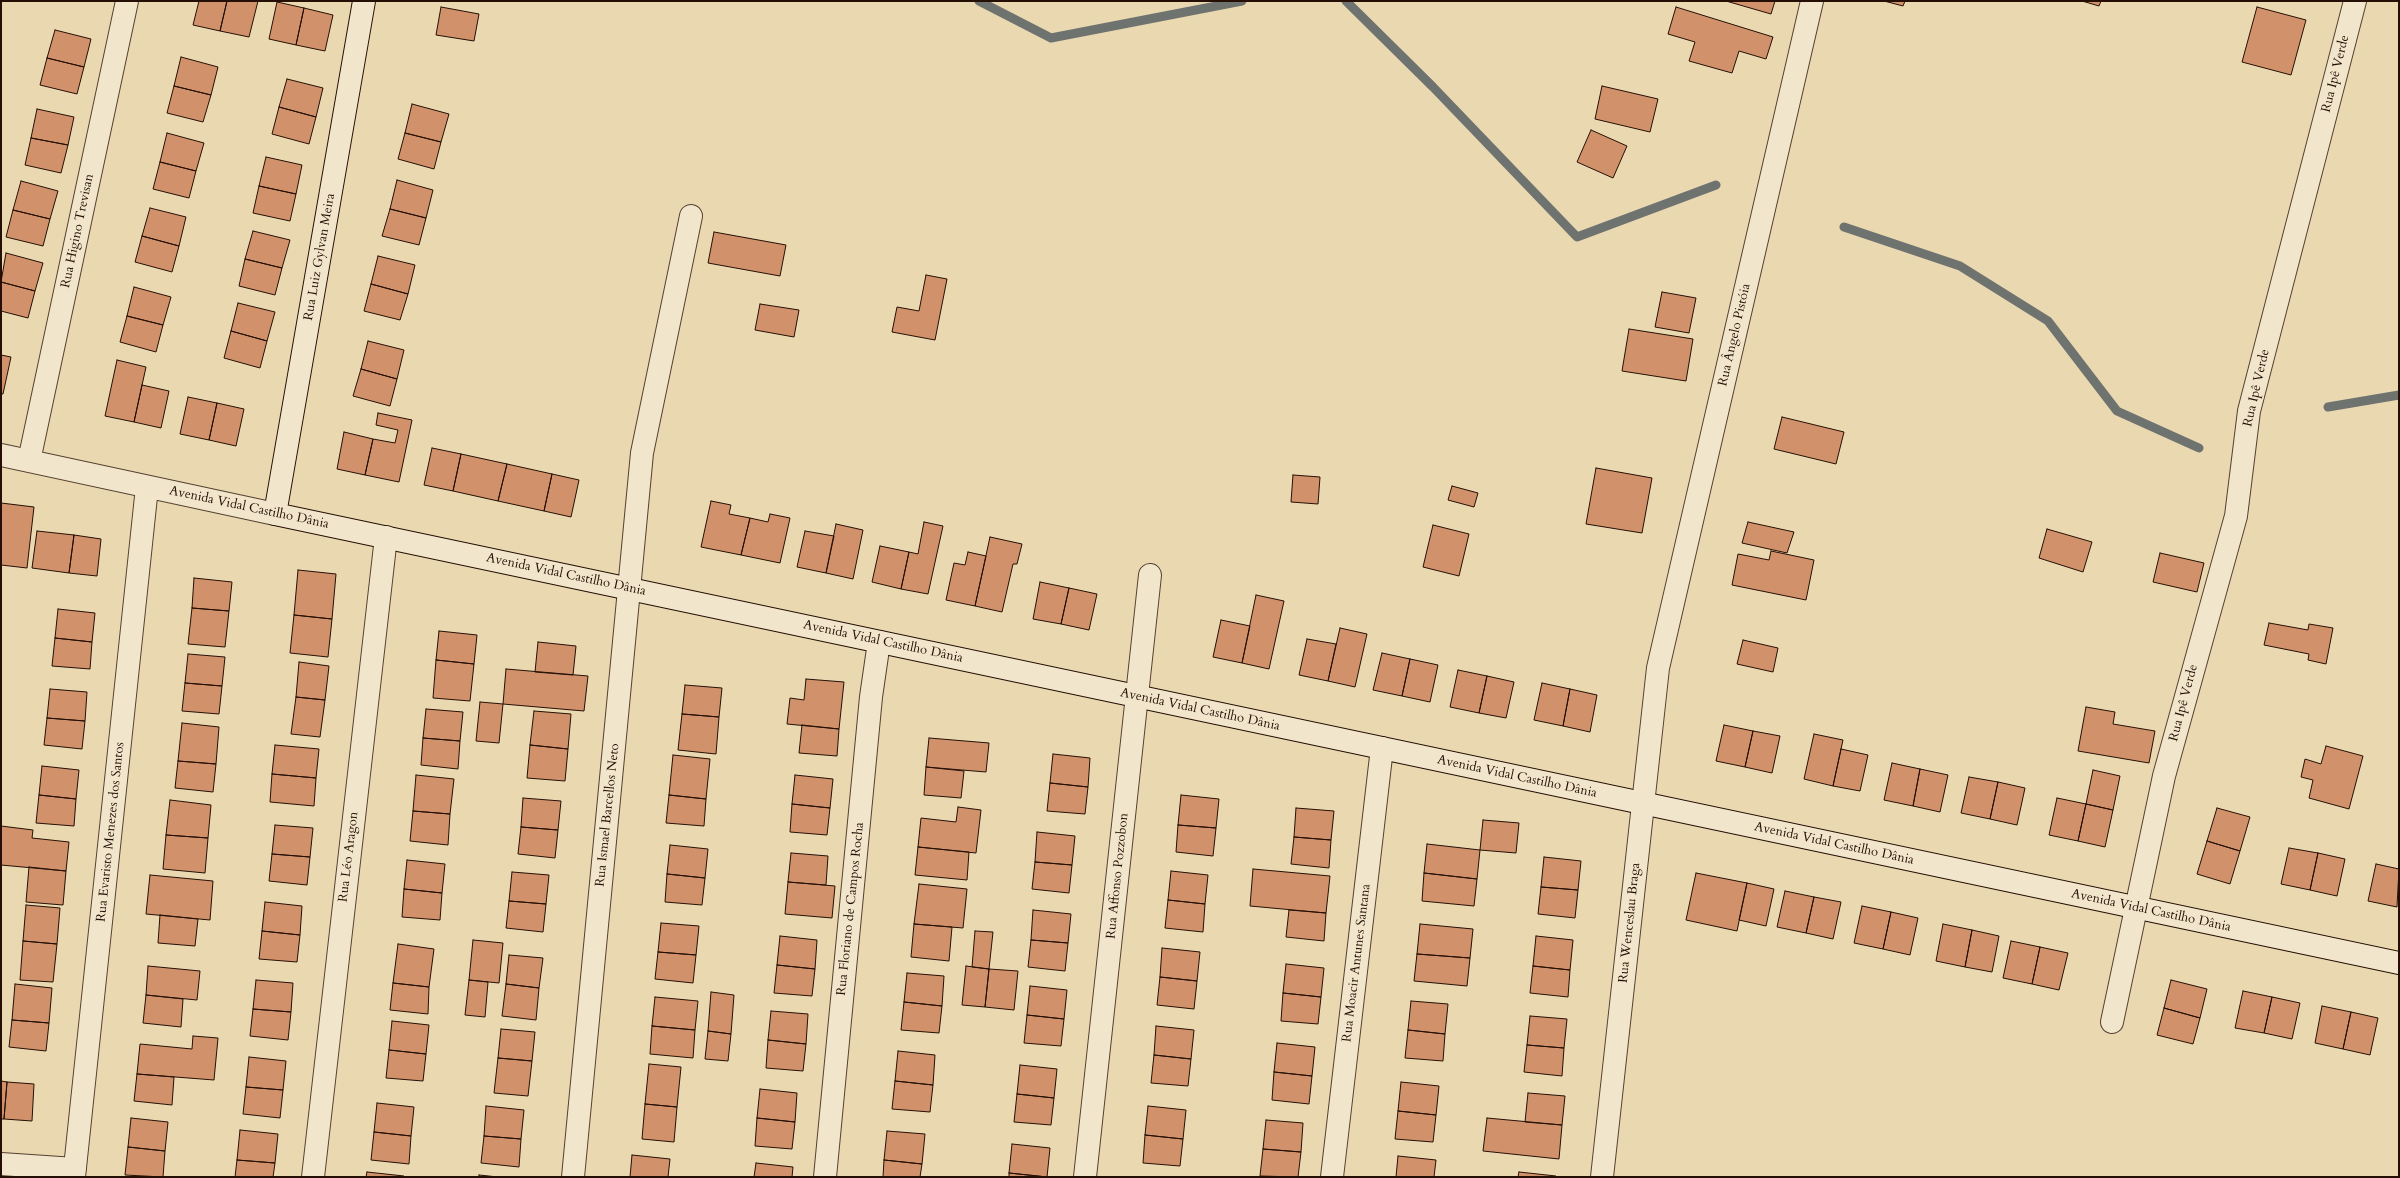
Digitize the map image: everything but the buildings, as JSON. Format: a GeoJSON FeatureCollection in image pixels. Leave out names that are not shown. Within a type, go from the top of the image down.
{"type":"FeatureCollection","features":[{"type":"Feature","properties":{"kind":"street","name":"Rua Higino Trevisan"},"geometry":{"type":"LineString","coordinates":[[29,461],[127,1]]}},
{"type":"Feature","properties":{"kind":"street","name":"Rua Luiz Gylvan Meira"},"geometry":{"type":"LineString","coordinates":[[275,514],[364,1]]}},
{"type":"Feature","properties":{"kind":"street","name":"Rua Ângelo Pistóia"},"geometry":{"type":"LineString","coordinates":[[1658,668],[1812,1]]}},
{"type":"Feature","properties":{"kind":"street","name":"Rua Ipê Verde"},"geometry":{"type":"LineString","coordinates":[[2112,1022],[2164,776],[2236,516],[2249,411],[2355,1]]}},
{"type":"Feature","properties":{"kind":"street","name":"Rua Ismael Barcellos Neto"},"geometry":{"type":"LineString","coordinates":[[573,1177],[642,453],[691,216]]}},
{"type":"Feature","properties":{"kind":"street","name":"Avenida Vidal Castilho Dânia"},"geometry":{"type":"LineString","coordinates":[[1,456],[2399,963]]}},
{"type":"Feature","properties":{"kind":"street","name":"Rua Evaristo Menezes dos Santos"},"geometry":{"type":"LineString","coordinates":[[74,1173],[147,487]]}},
{"type":"Feature","properties":{"kind":"street","name":"Rua Léo Aragon"},"geometry":{"type":"LineString","coordinates":[[313,1177],[386,537]]}},
{"type":"Feature","properties":{"kind":"street","name":"Rua Affonso Pozzobon"},"geometry":{"type":"LineString","coordinates":[[1085,1177],[1150,575]]}},
{"type":"Feature","properties":{"kind":"street","name":"Rua Floriano de Campos Rocha"},"geometry":{"type":"LineString","coordinates":[[825,1177],[870,704],[879,642]]}},
{"type":"Feature","properties":{"kind":"street","name":"Rua Wenceslau Braga"},"geometry":{"type":"LineString","coordinates":[[1602,1177],[1658,668]]}},
{"type":"Feature","properties":{"kind":"street","name":"Rua Moacir Antunes Santana"},"geometry":{"type":"LineString","coordinates":[[1332,1177],[1382,748]]}},
{"type":"Feature","properties":{"kind":"street"},"geometry":{"type":"LineString","coordinates":[[1,1164],[74,1173]]}},
{"type":"Feature","properties":{"kind":"waterway"},"geometry":{"type":"LineString","coordinates":[[979,1],[1051,38],[1242,1]]}},
{"type":"Feature","properties":{"kind":"waterway"},"geometry":{"type":"LineString","coordinates":[[1346,1],[1433,87],[1577,237],[1716,185]]}},
{"type":"Feature","properties":{"kind":"waterway"},"geometry":{"type":"LineString","coordinates":[[1844,227],[1960,266],[2048,321],[2117,411],[2199,448]]}},
{"type":"Feature","properties":{"kind":"waterway"},"geometry":{"type":"LineString","coordinates":[[2328,407],[2399,395]]}}]}
